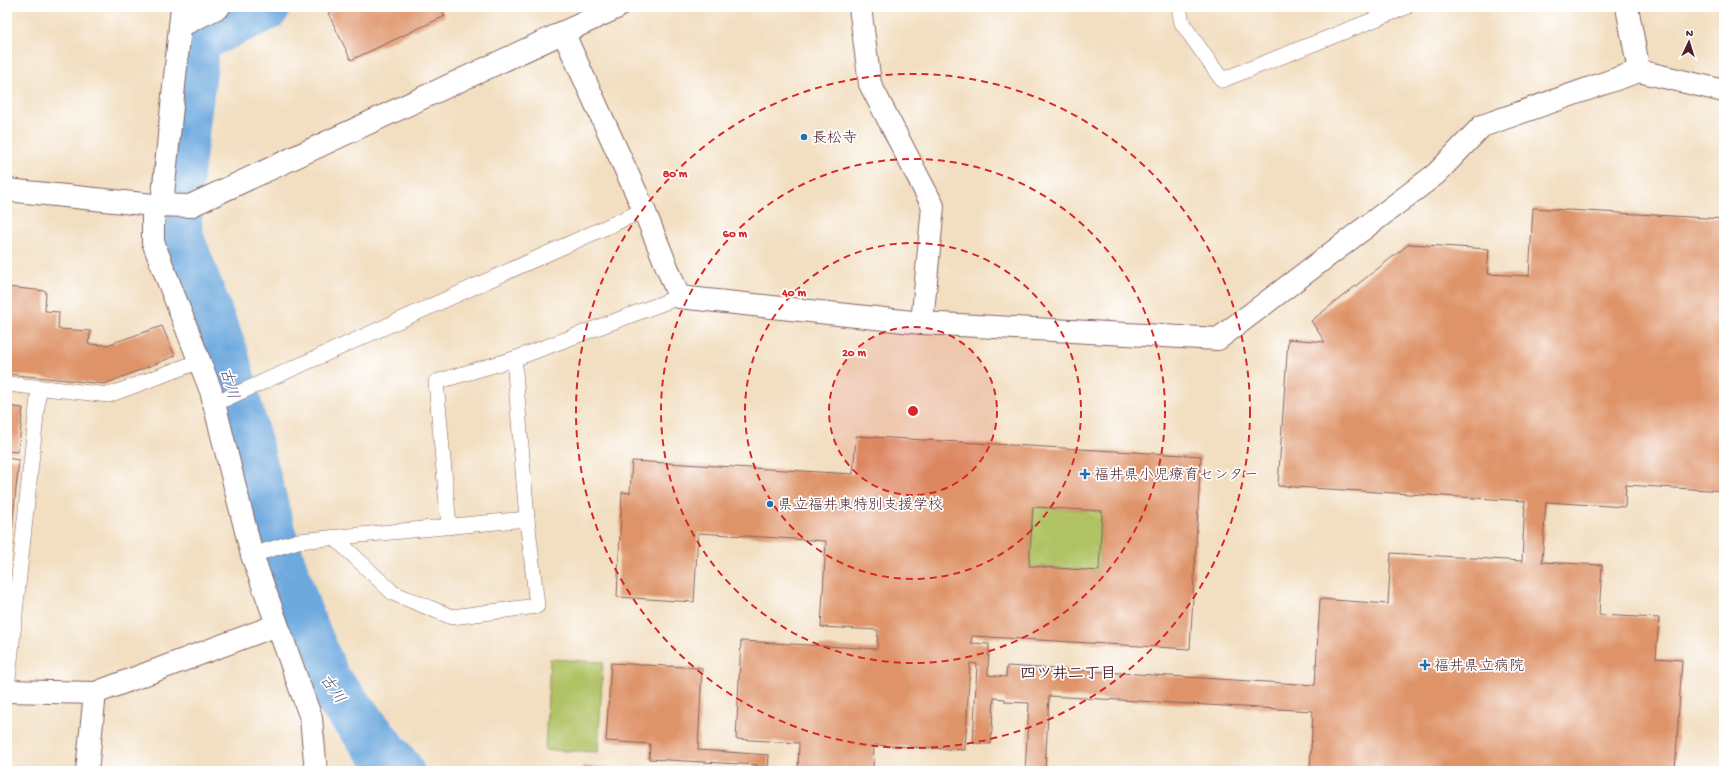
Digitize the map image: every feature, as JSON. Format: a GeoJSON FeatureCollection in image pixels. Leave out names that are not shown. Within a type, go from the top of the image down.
{"type":"FeatureCollection","features":[{"type":"Feature","properties":{"kind":"street"},"geometry":{"type":"LineString","coordinates":[[219,7],[181,16],[153,242],[200,360],[214,404],[252,555],[311,718],[316,771]]}},
{"type":"Feature","properties":{"kind":"street"},"geometry":{"type":"LineString","coordinates":[[7,190],[157,205],[190,206],[618,7]]}},
{"type":"Feature","properties":{"kind":"street"},"geometry":{"type":"LineString","coordinates":[[860,7],[870,84],[933,206],[922,323]]}},
{"type":"Feature","properties":{"kind":"street"},"geometry":{"type":"LineString","coordinates":[[1627,7],[1639,71]]}},
{"type":"Feature","properties":{"kind":"street"},"geometry":{"type":"LineString","coordinates":[[563,32],[644,210],[679,297],[922,323],[1218,339],[1436,174],[1482,126],[1639,71],[1724,91]]}},
{"type":"Feature","properties":{"kind":"street"},"geometry":{"type":"LineString","coordinates":[[7,690],[95,693],[277,625]]}},
{"type":"Feature","properties":{"kind":"street"},"geometry":{"type":"LineString","coordinates":[[87,771],[95,693]]}},
{"type":"Feature","properties":{"kind":"lane"},"geometry":{"type":"LineString","coordinates":[[1179,7],[1182,23],[1222,80],[1406,7]]}},
{"type":"Feature","properties":{"kind":"lane"},"geometry":{"type":"LineString","coordinates":[[214,404],[644,210]]}},
{"type":"Feature","properties":{"kind":"lane"},"geometry":{"type":"LineString","coordinates":[[449,527],[436,382],[514,359],[679,297]]}},
{"type":"Feature","properties":{"kind":"lane"},"geometry":{"type":"LineString","coordinates":[[334,537],[393,592],[452,617],[537,606],[527,519],[514,359]]}},
{"type":"Feature","properties":{"kind":"lane"},"geometry":{"type":"LineString","coordinates":[[7,384],[110,395],[200,360]]}},
{"type":"Feature","properties":{"kind":"lane"},"geometry":{"type":"LineString","coordinates":[[7,690],[39,388]]}},
{"type":"Feature","properties":{"kind":"lane"},"geometry":{"type":"LineString","coordinates":[[252,555],[298,541],[527,519]]}},
{"type":"Feature","properties":{"kind":"green space"},"geometry":{"type":"Polygon","coordinates":[[[1033,507],[1102,511],[1099,571],[1029,566],[1033,507]]]}},
{"type":"Feature","properties":{"kind":"green space"},"geometry":{"type":"Polygon","coordinates":[[[550,659],[603,662],[598,752],[545,750],[550,659]]]}},
{"type":"Feature","properties":{"kind":"building"},"geometry":{"type":"Polygon","coordinates":[[[341,7],[440,7],[445,16],[351,60],[328,13],[341,7]]]}},
{"type":"Feature","properties":{"kind":"building"},"geometry":{"type":"Polygon","coordinates":[[[1533,208],[1724,219],[1724,491],[1626,485],[1625,507],[1546,502],[1542,562],[1602,565],[1599,615],[1659,618],[1656,658],[1682,660],[1675,771],[1310,771],[1313,711],[1049,696],[1045,771],[1025,770],[1029,703],[1005,702],[1005,699],[994,698],[991,744],[973,743],[977,664],[970,663],[965,750],[874,745],[873,771],[798,771],[799,743],[736,739],[741,641],[877,649],[878,630],[821,627],[826,541],[698,533],[694,602],[617,597],[622,492],[630,493],[632,461],[853,474],[856,436],[1201,456],[1190,649],[972,636],[971,643],[989,644],[988,675],[1006,677],[1007,666],[1315,685],[1320,599],[1388,604],[1391,553],[1522,561],[1525,501],[1278,486],[1288,339],[1325,342],[1311,321],[1409,244],[1489,249],[1487,274],[1529,276],[1533,208]],[[1033,507],[1029,566],[1099,571],[1102,511],[1033,507]]]}},
{"type":"Feature","properties":{"kind":"building"},"geometry":{"type":"Polygon","coordinates":[[[7,287],[46,291],[45,311],[59,312],[58,329],[91,331],[88,344],[107,345],[162,326],[175,356],[105,384],[7,374],[7,287]]]}},
{"type":"Feature","properties":{"kind":"building"},"geometry":{"type":"Polygon","coordinates":[[[7,406],[23,408],[18,452],[7,451],[7,406]]]}},
{"type":"Feature","properties":{"kind":"building"},"geometry":{"type":"Polygon","coordinates":[[[7,458],[19,460],[12,528],[7,527],[7,458]]]}},
{"type":"Feature","properties":{"kind":"building"},"geometry":{"type":"Polygon","coordinates":[[[611,663],[702,668],[698,750],[769,755],[768,771],[757,771],[757,765],[649,759],[650,744],[606,741],[611,663]]]}},
{"type":"Feature","properties":{"kind":"building"},"geometry":{"type":"Polygon","coordinates":[[[583,766],[641,770],[641,771],[582,771],[583,766]]]}},
{"type":"Feature","properties":{"kind":"waterway","name":"古川"},"geometry":{"type":"LineString","coordinates":[[265,7],[196,38],[178,182],[177,233],[224,356],[272,538],[297,612],[326,681],[399,771]]}},
{"type":"Feature","properties":{"kind":"place","name":"長松寺"},"geometry":{"type":"Point","coordinates":[804,137]}},
{"type":"Feature","properties":{"kind":"place","name":"福井県小児療育センター"},"geometry":{"type":"Point","coordinates":[1085,474]}},
{"type":"Feature","properties":{"kind":"place","name":"県立福井東特別支援学校"},"geometry":{"type":"Point","coordinates":[770,504]}},
{"type":"Feature","properties":{"kind":"place","name":"福井県立病院"},"geometry":{"type":"Point","coordinates":[1425,665]}},
{"type":"Feature","properties":{"kind":"district","name":"四ツ井二丁目"},"geometry":{"type":"Point","coordinates":[1068,672]}}]}
